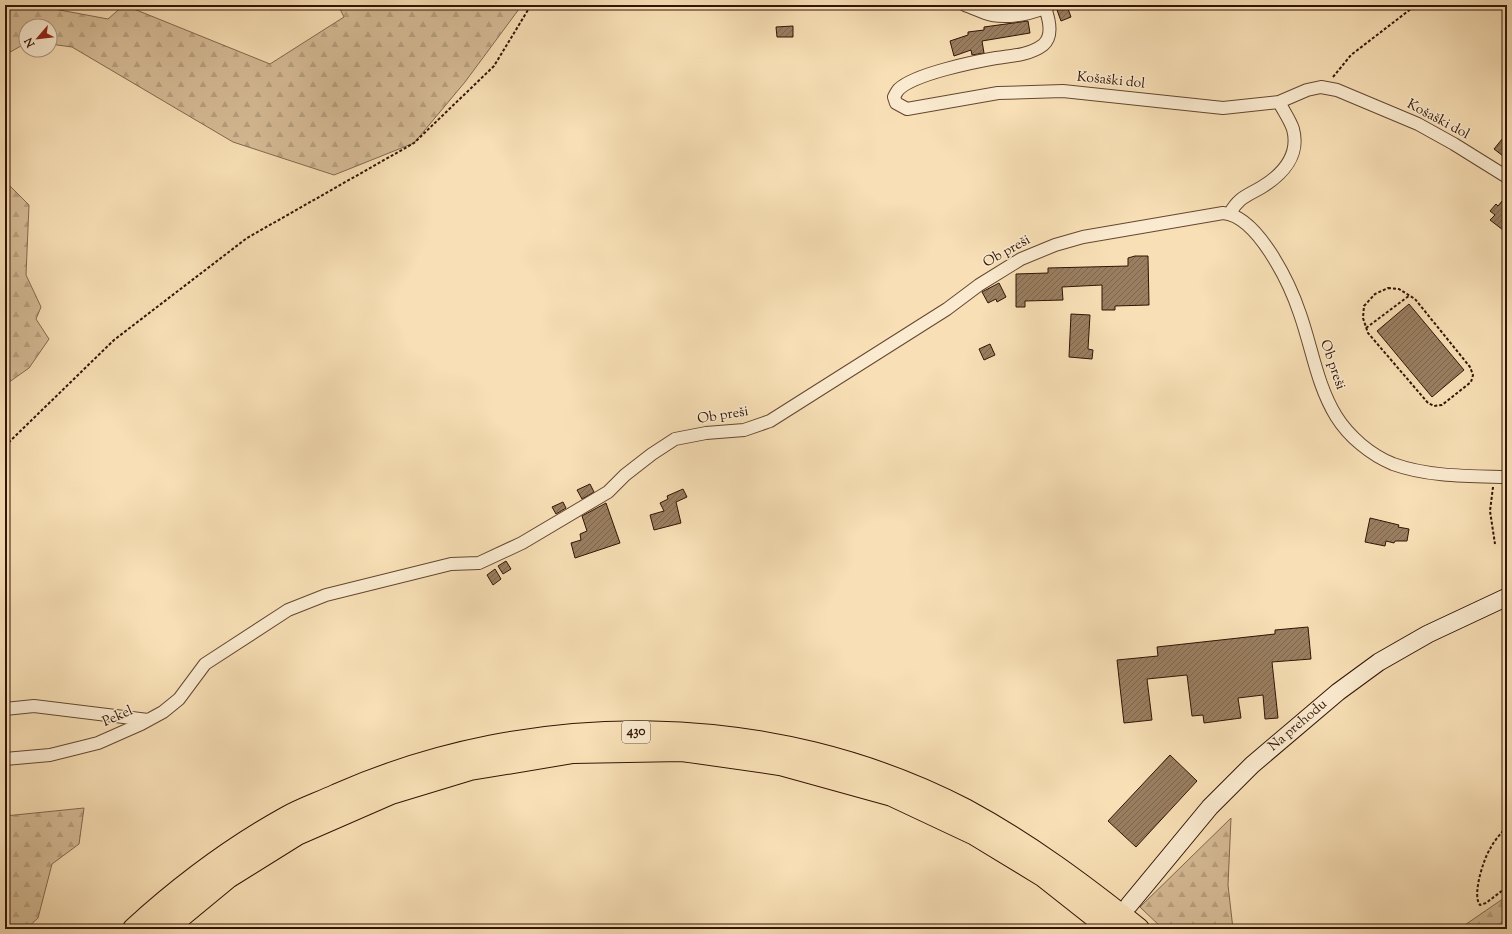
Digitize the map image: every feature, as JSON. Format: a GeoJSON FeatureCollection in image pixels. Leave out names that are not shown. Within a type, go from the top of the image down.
{"type":"FeatureCollection","features":[{"type":"Feature","properties":{"kind":"highway","name":"430"},"geometry":{"type":"LineString","coordinates":[[134,929],[161,904],[217,862],[287,818],[366,782],[453,755],[507,743],[572,734],[644,732],[705,734],[776,745],[842,762],[899,781],[963,810],[1028,847],[1074,878],[1138,929]]}},
{"type":"Feature","properties":{"kind":"highway","name":"430"},"geometry":{"type":"LineString","coordinates":[[165,929],[228,878],[297,834],[391,793],[470,769],[573,752],[682,750],[780,764],[892,795],[975,834],[1044,876],[1111,929]]}},
{"type":"Feature","properties":{"kind":"street"},"geometry":{"type":"LineString","coordinates":[[965,5],[992,15],[1013,16],[1047,6]]}},
{"type":"Feature","properties":{"kind":"street","name":"Košaški dol"},"geometry":{"type":"LineString","coordinates":[[1047,6],[1050,33],[1044,45],[1025,54],[978,61],[916,80],[899,89],[894,97],[896,103],[907,109],[998,94],[1063,91],[1224,108],[1278,102],[1307,90],[1324,88],[1338,90],[1418,124],[1454,144],[1507,177]]}},
{"type":"Feature","properties":{"kind":"street"},"geometry":{"type":"LineString","coordinates":[[1230,213],[1236,202],[1275,178],[1285,168],[1292,157],[1295,143],[1293,128],[1278,102]]}},
{"type":"Feature","properties":{"kind":"street","name":"Ob preši"},"geometry":{"type":"LineString","coordinates":[[148,720],[163,712],[180,699],[205,664],[288,610],[326,595],[451,564],[479,563],[522,544],[608,492],[646,458],[675,439],[706,433],[744,430],[770,421],[947,309],[986,281],[1027,256],[1083,237],[1202,215],[1230,213],[1246,224],[1263,242],[1278,264],[1300,314],[1325,397],[1350,435],[1368,450],[1393,464],[1424,472],[1507,477]]}},
{"type":"Feature","properties":{"kind":"street","name":"Na prehodu"},"geometry":{"type":"LineString","coordinates":[[1129,906],[1210,807],[1252,765],[1338,692],[1380,662],[1428,634],[1507,597]]}},
{"type":"Feature","properties":{"kind":"street","name":"Pekel"},"geometry":{"type":"LineString","coordinates":[[5,709],[34,706],[148,720]]}},
{"type":"Feature","properties":{"kind":"street","name":"Pekel"},"geometry":{"type":"LineString","coordinates":[[5,759],[50,755],[98,742],[148,720]]}},
{"type":"Feature","properties":{"kind":"path"},"geometry":{"type":"LineString","coordinates":[[5,446],[114,340],[247,238],[414,143],[494,66],[532,5]]}},
{"type":"Feature","properties":{"kind":"path"},"geometry":{"type":"LineString","coordinates":[[1324,88],[1351,55],[1416,5]]}},
{"type":"Feature","properties":{"kind":"path"},"geometry":{"type":"LineString","coordinates":[[1388,288],[1399,288],[1415,299],[1470,367],[1473,375],[1471,382],[1442,405],[1434,406],[1428,403],[1368,334],[1366,328],[1362,318],[1364,306],[1375,294],[1388,288]]}},
{"type":"Feature","properties":{"kind":"path"},"geometry":{"type":"LineString","coordinates":[[1366,328],[1410,295]]}},
{"type":"Feature","properties":{"kind":"path"},"geometry":{"type":"LineString","coordinates":[[1494,476],[1490,511],[1495,544]]}},
{"type":"Feature","properties":{"kind":"path"},"geometry":{"type":"LineString","coordinates":[[1507,827],[1489,850],[1476,893],[1477,901],[1480,905],[1486,903],[1507,887]]}},
{"type":"Feature","properties":{"kind":"green space"},"geometry":{"type":"Polygon","coordinates":[[[5,5],[33,5],[108,19],[124,5],[270,64],[344,17],[338,5],[522,5],[465,82],[414,143],[334,175],[233,142],[72,47],[58,45],[58,18],[18,18],[18,48],[5,55],[5,5]]]}},
{"type":"Feature","properties":{"kind":"green space"},"geometry":{"type":"Polygon","coordinates":[[[5,181],[29,205],[26,275],[41,307],[36,319],[49,339],[29,368],[5,385],[5,181]]]}},
{"type":"Feature","properties":{"kind":"green space"},"geometry":{"type":"Polygon","coordinates":[[[84,808],[79,844],[52,864],[38,918],[26,929],[5,929],[5,816],[84,808]]]}},
{"type":"Feature","properties":{"kind":"green space"},"geometry":{"type":"Polygon","coordinates":[[[1231,818],[1228,885],[1233,929],[1163,929],[1140,907],[1231,818]]]}},
{"type":"Feature","properties":{"kind":"green space"},"geometry":{"type":"Polygon","coordinates":[[[1507,896],[1507,929],[1459,929],[1507,896]]]}},
{"type":"Feature","properties":{"kind":"building"},"geometry":{"type":"Polygon","coordinates":[[[1067,6],[1071,17],[1061,21],[1057,10],[1067,6]]]}},
{"type":"Feature","properties":{"kind":"building"},"geometry":{"type":"Polygon","coordinates":[[[1028,21],[1030,33],[982,41],[984,53],[972,55],[971,50],[954,56],[950,41],[968,35],[968,32],[984,30],[984,27],[1028,21]]]}},
{"type":"Feature","properties":{"kind":"building"},"geometry":{"type":"Polygon","coordinates":[[[793,26],[793,37],[777,37],[776,27],[793,26]]]}},
{"type":"Feature","properties":{"kind":"building"},"geometry":{"type":"Polygon","coordinates":[[[1507,133],[1507,159],[1494,149],[1507,133]]]}},
{"type":"Feature","properties":{"kind":"building"},"geometry":{"type":"Polygon","coordinates":[[[1507,195],[1507,233],[1490,220],[1495,215],[1490,211],[1496,204],[1498,206],[1507,195]]]}},
{"type":"Feature","properties":{"kind":"building"},"geometry":{"type":"Polygon","coordinates":[[[1135,256],[1148,256],[1149,305],[1115,306],[1115,310],[1102,310],[1102,285],[1062,287],[1063,300],[1025,301],[1025,307],[1016,307],[1016,274],[1048,273],[1048,268],[1128,266],[1128,258],[1135,256]]]}},
{"type":"Feature","properties":{"kind":"building"},"geometry":{"type":"Polygon","coordinates":[[[999,283],[1006,297],[997,302],[996,299],[988,303],[982,292],[999,283]]]}},
{"type":"Feature","properties":{"kind":"building"},"geometry":{"type":"Polygon","coordinates":[[[1409,304],[1464,370],[1432,397],[1377,331],[1409,304]]]}},
{"type":"Feature","properties":{"kind":"building"},"geometry":{"type":"Polygon","coordinates":[[[1071,314],[1090,315],[1088,349],[1093,350],[1092,359],[1069,357],[1071,314]]]}},
{"type":"Feature","properties":{"kind":"building"},"geometry":{"type":"Polygon","coordinates":[[[990,344],[995,355],[984,360],[979,349],[990,344]]]}},
{"type":"Feature","properties":{"kind":"building"},"geometry":{"type":"Polygon","coordinates":[[[590,484],[594,492],[582,499],[577,490],[590,484]]]}},
{"type":"Feature","properties":{"kind":"building"},"geometry":{"type":"Polygon","coordinates":[[[683,489],[687,497],[676,502],[681,523],[654,530],[650,515],[664,511],[660,503],[668,499],[667,496],[683,489]]]}},
{"type":"Feature","properties":{"kind":"building"},"geometry":{"type":"Polygon","coordinates":[[[563,502],[566,508],[556,514],[552,507],[563,502]]]}},
{"type":"Feature","properties":{"kind":"building"},"geometry":{"type":"Polygon","coordinates":[[[606,503],[620,543],[575,558],[571,543],[581,540],[580,534],[587,531],[582,516],[606,503]]]}},
{"type":"Feature","properties":{"kind":"building"},"geometry":{"type":"Polygon","coordinates":[[[1370,518],[1409,529],[1407,541],[1395,541],[1394,543],[1386,541],[1385,546],[1365,542],[1370,518]]]}},
{"type":"Feature","properties":{"kind":"building"},"geometry":{"type":"Polygon","coordinates":[[[506,561],[511,569],[503,574],[498,566],[506,561]]]}},
{"type":"Feature","properties":{"kind":"building"},"geometry":{"type":"Polygon","coordinates":[[[495,569],[501,579],[493,585],[487,575],[495,569]]]}},
{"type":"Feature","properties":{"kind":"building"},"geometry":{"type":"Polygon","coordinates":[[[1308,627],[1311,659],[1272,662],[1278,718],[1265,719],[1263,695],[1238,698],[1241,718],[1204,723],[1203,715],[1192,716],[1187,675],[1147,679],[1152,720],[1124,723],[1117,660],[1158,656],[1157,647],[1275,634],[1275,630],[1308,627]]]}},
{"type":"Feature","properties":{"kind":"building"},"geometry":{"type":"Polygon","coordinates":[[[1170,755],[1197,781],[1136,847],[1108,821],[1170,755]]]}}]}
